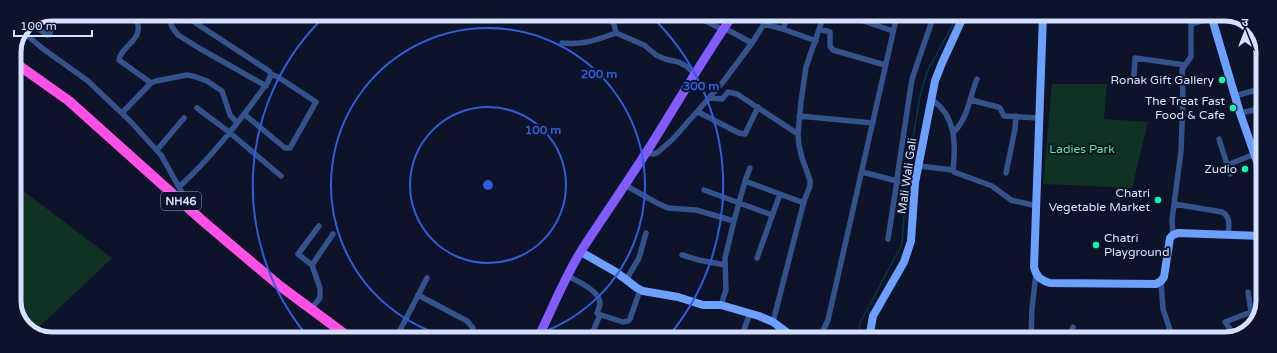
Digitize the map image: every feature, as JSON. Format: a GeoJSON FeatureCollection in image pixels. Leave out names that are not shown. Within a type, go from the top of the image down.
{"type":"FeatureCollection","features":[{"type":"Feature","properties":{"kind":"highway","name":"NH46"},"geometry":{"type":"LineString","coordinates":[[21,67],[70,101],[280,286],[342,332]]}},
{"type":"Feature","properties":{"kind":"main road"},"geometry":{"type":"LineString","coordinates":[[541,332],[581,252],[646,153],[729,21]]}},
{"type":"Feature","properties":{"kind":"street"},"geometry":{"type":"LineString","coordinates":[[35,26],[46,35],[49,35],[55,21]]}},
{"type":"Feature","properties":{"kind":"street"},"geometry":{"type":"LineString","coordinates":[[137,21],[139,27],[136,36],[121,55],[119,60],[151,84]]}},
{"type":"Feature","properties":{"kind":"street"},"geometry":{"type":"LineString","coordinates":[[170,21],[172,27],[178,34],[266,86]]}},
{"type":"Feature","properties":{"kind":"street"},"geometry":{"type":"LineString","coordinates":[[193,21],[269,71],[271,74],[316,102],[290,148],[285,148],[244,114]]}},
{"type":"Feature","properties":{"kind":"street"},"geometry":{"type":"LineString","coordinates":[[610,21],[614,24],[616,32]]}},
{"type":"Feature","properties":{"kind":"street"},"geometry":{"type":"LineString","coordinates":[[707,21],[752,43]]}},
{"type":"Feature","properties":{"kind":"street"},"geometry":{"type":"LineString","coordinates":[[646,153],[654,154],[661,150],[698,112],[752,43],[764,24],[764,21]]}},
{"type":"Feature","properties":{"kind":"street"},"geometry":{"type":"LineString","coordinates":[[783,29],[786,21]]}},
{"type":"Feature","properties":{"kind":"street"},"geometry":{"type":"LineString","coordinates":[[773,322],[804,203],[810,186],[810,180],[802,158],[798,134],[806,67],[822,21]]}},
{"type":"Feature","properties":{"kind":"street"},"geometry":{"type":"LineString","coordinates":[[864,21],[893,31]]}},
{"type":"Feature","properties":{"kind":"street"},"geometry":{"type":"LineString","coordinates":[[822,332],[828,320],[896,21]]}},
{"type":"Feature","properties":{"kind":"street"},"geometry":{"type":"LineString","coordinates":[[888,240],[906,182],[903,130],[912,79],[932,21]]}},
{"type":"Feature","properties":{"kind":"street","name":"Mali Wali Gali"},"geometry":{"type":"LineString","coordinates":[[869,332],[873,316],[904,262],[911,241],[906,182],[918,166],[938,73],[961,21]]}},
{"type":"Feature","properties":{"kind":"street"},"geometry":{"type":"LineString","coordinates":[[1031,332],[1036,274],[1034,266],[1043,21]]}},
{"type":"Feature","properties":{"kind":"street"},"geometry":{"type":"LineString","coordinates":[[1173,235],[1172,226],[1174,204],[1182,151],[1182,70],[1190,57],[1191,24],[1200,21]]}},
{"type":"Feature","properties":{"kind":"street"},"geometry":{"type":"LineString","coordinates":[[1213,21],[1240,113],[1256,157]]}},
{"type":"Feature","properties":{"kind":"street"},"geometry":{"type":"LineString","coordinates":[[764,24],[816,41]]}},
{"type":"Feature","properties":{"kind":"street"},"geometry":{"type":"LineString","coordinates":[[820,29],[830,32],[830,46],[833,50],[885,65]]}},
{"type":"Feature","properties":{"kind":"street"},"geometry":{"type":"LineString","coordinates":[[562,42],[576,44],[596,40],[616,32],[644,46],[656,55],[686,66],[695,74]]}},
{"type":"Feature","properties":{"kind":"street"},"geometry":{"type":"LineString","coordinates":[[26,35],[88,81],[122,113],[157,150],[180,186],[191,209]]}},
{"type":"Feature","properties":{"kind":"street"},"geometry":{"type":"LineString","coordinates":[[1134,76],[1135,58],[1185,65]]}},
{"type":"Feature","properties":{"kind":"street"},"geometry":{"type":"LineString","coordinates":[[180,186],[192,175],[237,123],[266,86],[271,74]]}},
{"type":"Feature","properties":{"kind":"street"},"geometry":{"type":"LineString","coordinates":[[122,113],[151,84],[156,81],[187,75],[207,81],[222,91],[230,115],[237,123]]}},
{"type":"Feature","properties":{"kind":"street"},"geometry":{"type":"LineString","coordinates":[[954,132],[963,122],[972,100],[973,89],[977,79]]}},
{"type":"Feature","properties":{"kind":"street"},"geometry":{"type":"LineString","coordinates":[[1235,96],[1256,90]]}},
{"type":"Feature","properties":{"kind":"street"},"geometry":{"type":"LineString","coordinates":[[710,98],[722,99],[726,94],[731,92],[737,94],[798,134]]}},
{"type":"Feature","properties":{"kind":"street"},"geometry":{"type":"LineString","coordinates":[[932,100],[941,107],[954,132],[955,146],[953,170]]}},
{"type":"Feature","properties":{"kind":"street"},"geometry":{"type":"LineString","coordinates":[[972,100],[1000,108],[1004,116],[1039,118]]}},
{"type":"Feature","properties":{"kind":"street"},"geometry":{"type":"LineString","coordinates":[[698,112],[738,133],[745,134],[758,107]]}},
{"type":"Feature","properties":{"kind":"street"},"geometry":{"type":"LineString","coordinates":[[197,108],[229,132],[281,176]]}},
{"type":"Feature","properties":{"kind":"street"},"geometry":{"type":"LineString","coordinates":[[1240,113],[1256,110]]}},
{"type":"Feature","properties":{"kind":"street"},"geometry":{"type":"LineString","coordinates":[[800,116],[873,122]]}},
{"type":"Feature","properties":{"kind":"street"},"geometry":{"type":"LineString","coordinates":[[1006,173],[1015,129],[1016,116]]}},
{"type":"Feature","properties":{"kind":"street"},"geometry":{"type":"LineString","coordinates":[[157,150],[184,118]]}},
{"type":"Feature","properties":{"kind":"street"},"geometry":{"type":"LineString","coordinates":[[1219,139],[1230,174]]}},
{"type":"Feature","properties":{"kind":"street"},"geometry":{"type":"LineString","coordinates":[[1227,165],[1255,154]]}},
{"type":"Feature","properties":{"kind":"street"},"geometry":{"type":"LineString","coordinates":[[918,166],[953,170],[957,174],[992,186],[1011,200],[1037,206]]}},
{"type":"Feature","properties":{"kind":"street"},"geometry":{"type":"LineString","coordinates":[[722,305],[726,290],[725,258],[745,181],[750,168]]}},
{"type":"Feature","properties":{"kind":"street"},"geometry":{"type":"LineString","coordinates":[[862,172],[906,182]]}},
{"type":"Feature","properties":{"kind":"street"},"geometry":{"type":"LineString","coordinates":[[745,181],[804,203]]}},
{"type":"Feature","properties":{"kind":"street"},"geometry":{"type":"LineString","coordinates":[[625,185],[668,208],[696,210],[734,221]]}},
{"type":"Feature","properties":{"kind":"street"},"geometry":{"type":"LineString","coordinates":[[704,190],[772,215]]}},
{"type":"Feature","properties":{"kind":"street"},"geometry":{"type":"LineString","coordinates":[[757,258],[780,194]]}},
{"type":"Feature","properties":{"kind":"street"},"geometry":{"type":"LineString","coordinates":[[1174,204],[1222,212],[1228,217],[1229,220],[1228,235]]}},
{"type":"Feature","properties":{"kind":"street"},"geometry":{"type":"LineString","coordinates":[[311,309],[320,298],[320,288],[312,265],[298,254],[319,226]]}},
{"type":"Feature","properties":{"kind":"street"},"geometry":{"type":"LineString","coordinates":[[626,280],[639,258],[646,233]]}},
{"type":"Feature","properties":{"kind":"street"},"geometry":{"type":"LineString","coordinates":[[1171,332],[1163,309],[1161,281],[1164,277],[1170,238],[1178,233],[1256,236]]}},
{"type":"Feature","properties":{"kind":"street"},"geometry":{"type":"LineString","coordinates":[[312,265],[333,234]]}},
{"type":"Feature","properties":{"kind":"street"},"geometry":{"type":"LineString","coordinates":[[581,252],[613,270],[640,290],[649,293],[678,297],[703,304],[722,305],[750,313],[773,322],[787,332]]}},
{"type":"Feature","properties":{"kind":"street"},"geometry":{"type":"LineString","coordinates":[[682,255],[725,265]]}},
{"type":"Feature","properties":{"kind":"street"},"geometry":{"type":"LineString","coordinates":[[1036,274],[1044,281],[1050,283],[1150,285],[1161,281]]}},
{"type":"Feature","properties":{"kind":"street"},"geometry":{"type":"LineString","coordinates":[[568,276],[588,287],[598,297],[600,304],[597,312],[600,315],[623,322],[628,321],[640,290]]}},
{"type":"Feature","properties":{"kind":"street"},"geometry":{"type":"LineString","coordinates":[[399,332],[427,278]]}},
{"type":"Feature","properties":{"kind":"street"},"geometry":{"type":"LineString","coordinates":[[1248,292],[1252,316]]}},
{"type":"Feature","properties":{"kind":"street"},"geometry":{"type":"LineString","coordinates":[[418,295],[467,321],[473,328],[472,332]]}},
{"type":"Feature","properties":{"kind":"street"},"geometry":{"type":"LineString","coordinates":[[1232,331],[1225,322],[1251,312]]}},
{"type":"Feature","properties":{"kind":"street"},"geometry":{"type":"LineString","coordinates":[[743,332],[750,313]]}},
{"type":"Feature","properties":{"kind":"street"},"geometry":{"type":"LineString","coordinates":[[593,332],[600,315]]}},
{"type":"Feature","properties":{"kind":"street"},"geometry":{"type":"LineString","coordinates":[[1071,332],[1073,327]]}},
{"type":"Feature","properties":{"kind":"green space","name":"Ladies Park"},"geometry":{"type":"Polygon","coordinates":[[[1052,84],[1107,84],[1104,119],[1148,122],[1132,188],[1043,184],[1052,84]]]}},
{"type":"Feature","properties":{"kind":"green space"},"geometry":{"type":"Polygon","coordinates":[[[21,189],[112,258],[38,329],[35,327],[23,313],[21,303],[21,189]]]}},
{"type":"Feature","properties":{"kind":"waterway"},"geometry":{"type":"LineString","coordinates":[[859,332],[860,323],[902,244],[907,174],[920,96],[927,72],[955,21]]}},
{"type":"Feature","properties":{"kind":"place","name":"Ronak Gift Gallery"},"geometry":{"type":"Point","coordinates":[1222,80]}},
{"type":"Feature","properties":{"kind":"place","name":"The Treat Fast Food & Cafe"},"geometry":{"type":"Point","coordinates":[1233,108]}},
{"type":"Feature","properties":{"kind":"place","name":"Zudio"},"geometry":{"type":"Point","coordinates":[1245,169]}},
{"type":"Feature","properties":{"kind":"place","name":"Chatri Vegetable Market"},"geometry":{"type":"Point","coordinates":[1158,200]}},
{"type":"Feature","properties":{"kind":"place","name":"Chatri Playground"},"geometry":{"type":"Point","coordinates":[1096,245]}}]}
